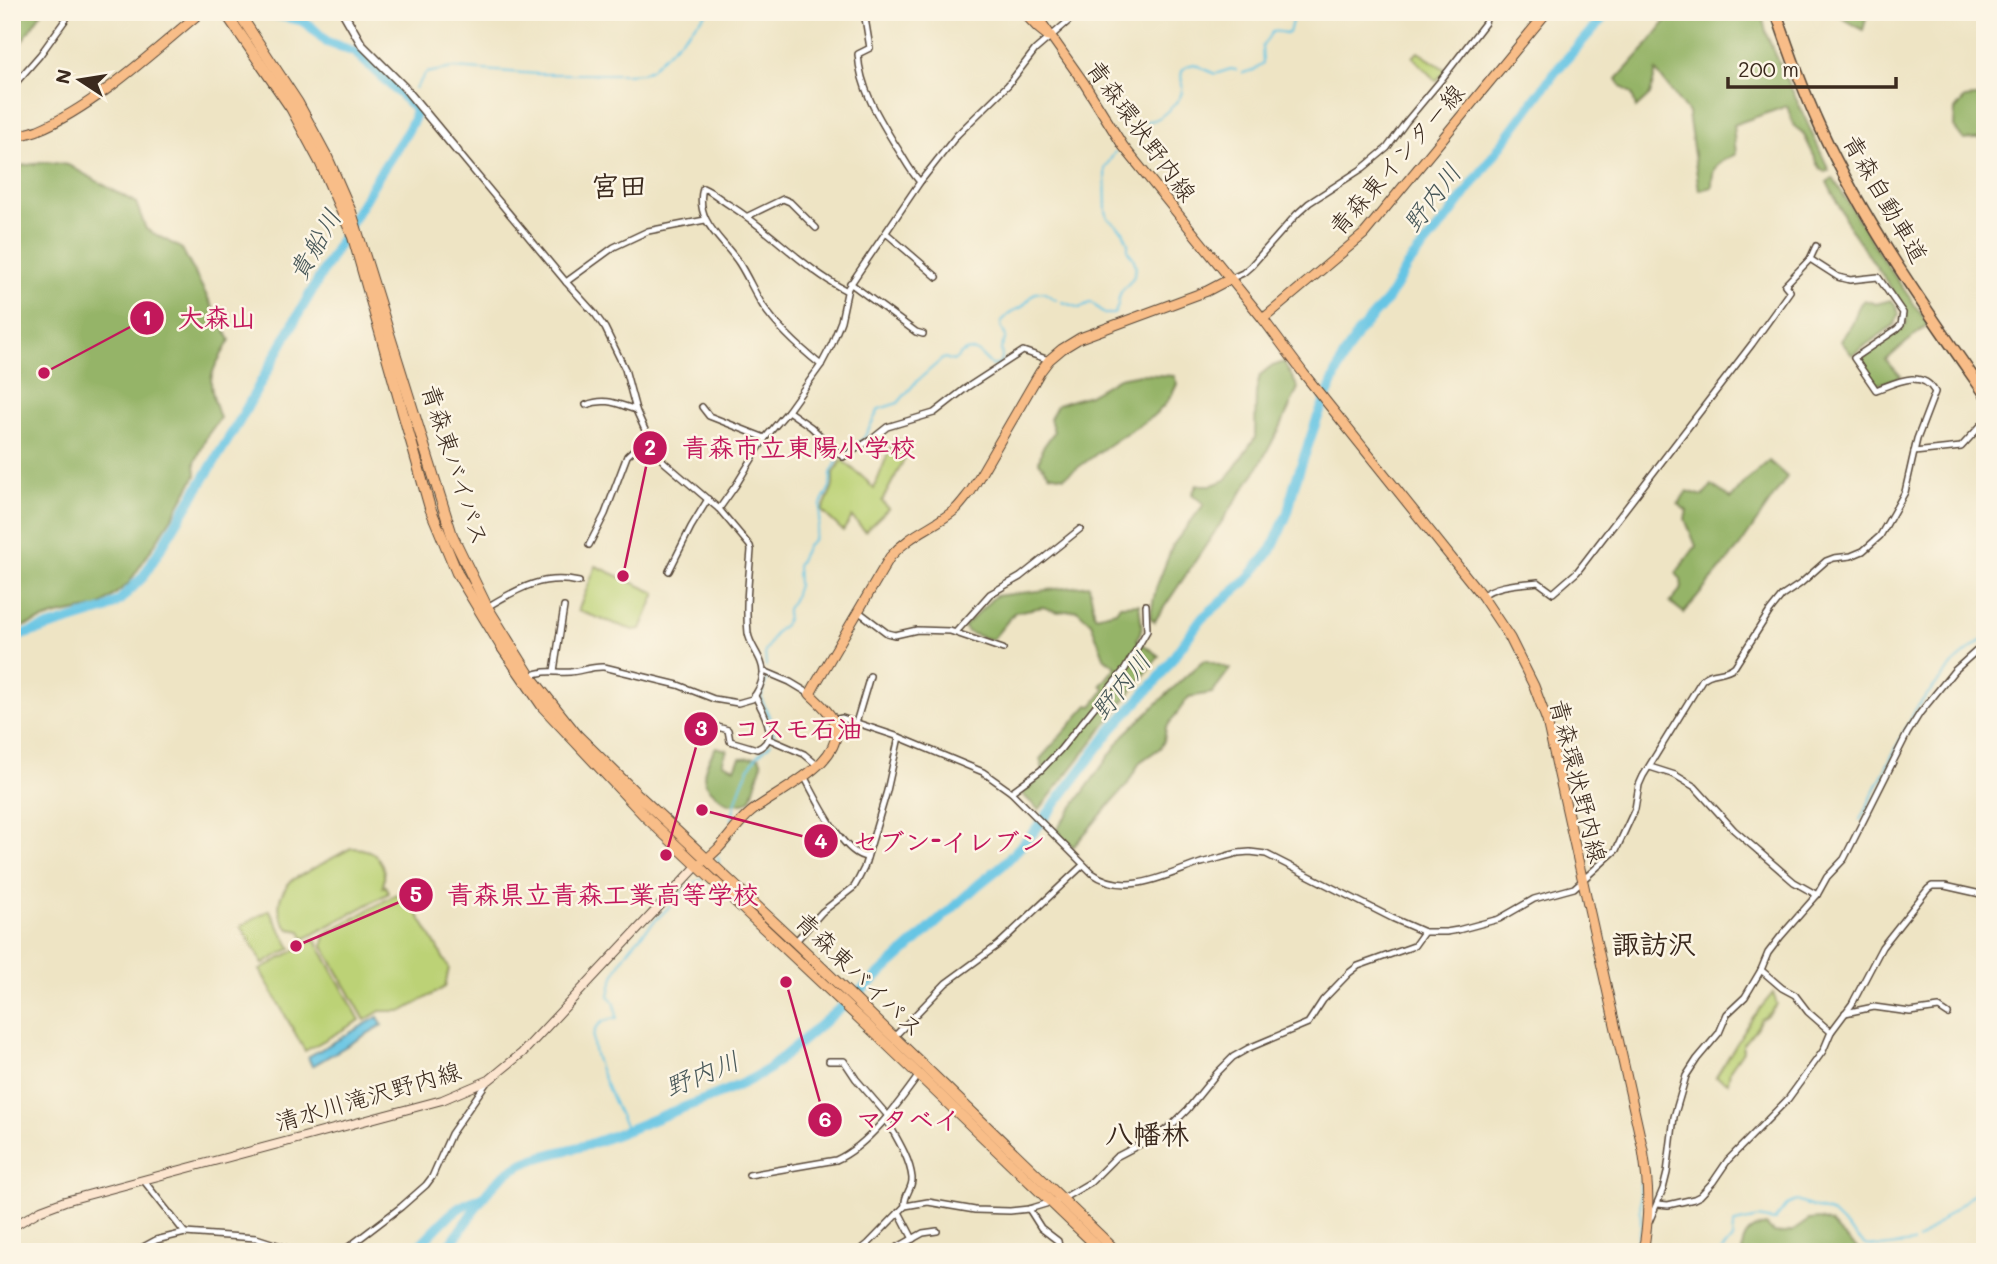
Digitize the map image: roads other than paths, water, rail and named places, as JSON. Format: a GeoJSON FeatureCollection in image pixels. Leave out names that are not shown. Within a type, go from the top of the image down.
{"type":"FeatureCollection","features":[{"type":"Feature","properties":{"kind":"highway","name":"青森東バイパス"},"geometry":{"type":"LineString","coordinates":[[225,12],[291,108],[349,217]]}},
{"type":"Feature","properties":{"kind":"highway","name":"青森東バイパス"},"geometry":{"type":"LineString","coordinates":[[238,12],[298,103],[327,156],[355,233],[452,535],[486,607],[530,676],[578,735],[818,979],[878,1029],[894,1037],[1117,1252]]}},
{"type":"Feature","properties":{"kind":"highway","name":"青森自動車道"},"geometry":{"type":"LineString","coordinates":[[1776,12],[1798,76],[1847,181],[1902,271],[1985,394]]}},
{"type":"Feature","properties":{"kind":"highway","name":"青森東バイパス"},"geometry":{"type":"LineString","coordinates":[[355,233],[430,508],[457,573],[500,646],[543,708],[645,816],[795,942],[830,976],[919,1075],[1103,1252]]}},
{"type":"Feature","properties":{"kind":"main road"},"geometry":{"type":"LineString","coordinates":[[12,138],[38,130],[69,114],[142,61],[201,12]]}},
{"type":"Feature","properties":{"kind":"main road","name":"青森環状野内線"},"geometry":{"type":"LineString","coordinates":[[1023,12],[1049,37]]}},
{"type":"Feature","properties":{"kind":"main road","name":"青森環状野内線"},"geometry":{"type":"LineString","coordinates":[[1034,12],[1049,37],[1084,83],[1123,146],[1482,596],[1510,638],[1534,686],[1547,721],[1643,1150],[1648,1222],[1643,1252]]}},
{"type":"Feature","properties":{"kind":"main road","name":"青森東インター線"},"geometry":{"type":"LineString","coordinates":[[1263,319],[1374,223],[1547,12]]}},
{"type":"Feature","properties":{"kind":"main road"},"geometry":{"type":"LineString","coordinates":[[703,862],[741,820],[804,776],[825,758],[835,744],[834,720],[810,694],[890,557],[901,545],[957,508],[971,491],[1049,360],[1080,338],[1207,291],[1230,279]]}},
{"type":"Feature","properties":{"kind":"main road","name":"清水川滝沢野内線"},"geometry":{"type":"LineString","coordinates":[[12,1227],[41,1210],[65,1201],[442,1100],[489,1080],[522,1052],[703,862]]}},
{"type":"Feature","properties":{"kind":"street"},"geometry":{"type":"LineString","coordinates":[[12,87],[40,55],[71,12]]}},
{"type":"Feature","properties":{"kind":"street"},"geometry":{"type":"LineString","coordinates":[[343,12],[362,45],[404,87],[605,328],[625,369],[636,410],[653,448],[664,462],[719,509],[750,546],[746,593],[748,631],[750,642],[764,671],[755,696],[746,702],[738,704],[714,699],[678,685],[604,667],[595,666],[573,672],[544,671],[530,676]]}},
{"type":"Feature","properties":{"kind":"street"},"geometry":{"type":"LineString","coordinates":[[864,12],[870,48],[858,54],[865,88],[884,128],[920,183]]}},
{"type":"Feature","properties":{"kind":"street"},"geometry":{"type":"LineString","coordinates":[[719,509],[765,438],[821,365],[837,332],[850,283],[920,183],[957,135],[1008,85],[1035,50],[1079,12]]}},
{"type":"Feature","properties":{"kind":"street"},"geometry":{"type":"LineString","coordinates":[[1230,279],[1251,266],[1309,203],[1363,168],[1388,148],[1485,23],[1488,12]]}},
{"type":"Feature","properties":{"kind":"street"},"geometry":{"type":"LineString","coordinates":[[821,365],[800,348],[769,314],[740,265],[705,220],[701,197],[703,188],[748,216],[808,265],[847,291]]}},
{"type":"Feature","properties":{"kind":"street"},"geometry":{"type":"LineString","coordinates":[[748,216],[783,199],[790,202],[816,228]]}},
{"type":"Feature","properties":{"kind":"street"},"geometry":{"type":"LineString","coordinates":[[566,282],[614,247],[648,231],[705,220]]}},
{"type":"Feature","properties":{"kind":"street"},"geometry":{"type":"LineString","coordinates":[[886,233],[937,277]]}},
{"type":"Feature","properties":{"kind":"street"},"geometry":{"type":"LineString","coordinates":[[1482,596],[1488,591],[1538,582],[1553,593],[1577,572],[1752,344],[1790,290],[1785,285],[1810,259],[1816,246]]}},
{"type":"Feature","properties":{"kind":"street"},"geometry":{"type":"LineString","coordinates":[[834,720],[842,718],[899,737],[983,772],[1011,792],[1099,878],[1132,884],[1160,878],[1238,853],[1250,852],[1266,855],[1424,932],[1446,932],[1499,919],[1534,899],[1574,888],[1616,850],[1635,809],[1639,785],[1702,680],[1707,675],[1727,672],[1735,666],[1778,600],[1829,559],[1856,555],[1880,536],[1905,492],[1922,424],[1935,396],[1934,388],[1925,381],[1913,378],[1876,390],[1854,358],[1901,325],[1903,313],[1900,307],[1878,277],[1850,280],[1838,277],[1810,259]]}},
{"type":"Feature","properties":{"kind":"street"},"geometry":{"type":"LineString","coordinates":[[850,283],[916,332],[923,334]]}},
{"type":"Feature","properties":{"kind":"street"},"geometry":{"type":"LineString","coordinates":[[788,411],[843,457],[887,427],[934,413],[966,388],[1023,351],[1049,360]]}},
{"type":"Feature","properties":{"kind":"street"},"geometry":{"type":"LineString","coordinates":[[586,405],[606,400],[636,410]]}},
{"type":"Feature","properties":{"kind":"street"},"geometry":{"type":"LineString","coordinates":[[702,407],[709,416],[765,438]]}},
{"type":"Feature","properties":{"kind":"street"},"geometry":{"type":"LineString","coordinates":[[1914,452],[1961,447],[1985,421]]}},
{"type":"Feature","properties":{"kind":"street"},"geometry":{"type":"LineString","coordinates":[[589,545],[605,514],[628,456],[647,437]]}},
{"type":"Feature","properties":{"kind":"street"},"geometry":{"type":"LineString","coordinates":[[670,571],[708,499]]}},
{"type":"Feature","properties":{"kind":"street"},"geometry":{"type":"LineString","coordinates":[[956,632],[990,594],[1020,577],[1080,528]]}},
{"type":"Feature","properties":{"kind":"street"},"geometry":{"type":"LineString","coordinates":[[486,607],[544,580],[579,582]]}},
{"type":"Feature","properties":{"kind":"street"},"geometry":{"type":"LineString","coordinates":[[1011,792],[1041,770],[1060,750],[1125,669],[1147,631],[1146,604]]}},
{"type":"Feature","properties":{"kind":"street"},"geometry":{"type":"LineString","coordinates":[[554,671],[564,607]]}},
{"type":"Feature","properties":{"kind":"street"},"geometry":{"type":"LineString","coordinates":[[858,611],[887,633],[895,635],[918,630],[956,632],[1003,649]]}},
{"type":"Feature","properties":{"kind":"street"},"geometry":{"type":"LineString","coordinates":[[1648,1222],[1658,1204],[1667,1173],[1674,1117],[1686,1076],[1719,1032],[1727,1014],[1745,997],[1768,953],[1817,895],[1827,877],[1850,850],[1920,713],[1954,671],[1985,643]]}},
{"type":"Feature","properties":{"kind":"street"},"geometry":{"type":"LineString","coordinates":[[764,671],[810,694]]}},
{"type":"Feature","properties":{"kind":"street"},"geometry":{"type":"LineString","coordinates":[[856,723],[870,676]]}},
{"type":"Feature","properties":{"kind":"street"},"geometry":{"type":"LineString","coordinates":[[713,735],[718,727],[728,730],[730,741],[757,750],[763,747],[769,739],[768,723],[755,696]]}},
{"type":"Feature","properties":{"kind":"street"},"geometry":{"type":"LineString","coordinates":[[795,942],[822,912],[853,887],[864,868],[887,791],[899,737]]}},
{"type":"Feature","properties":{"kind":"street"},"geometry":{"type":"LineString","coordinates":[[769,739],[804,754],[817,765]]}},
{"type":"Feature","properties":{"kind":"street"},"geometry":{"type":"LineString","coordinates":[[1650,767],[1690,783],[1711,802],[1734,830],[1794,882],[1817,895]]}},
{"type":"Feature","properties":{"kind":"street"},"geometry":{"type":"LineString","coordinates":[[804,776],[840,837],[852,851],[861,857],[867,857]]}},
{"type":"Feature","properties":{"kind":"street"},"geometry":{"type":"LineString","coordinates":[[894,1037],[946,983],[998,945],[1083,865]]}},
{"type":"Feature","properties":{"kind":"street"},"geometry":{"type":"LineString","coordinates":[[1658,1204],[1680,1203],[1700,1196],[1728,1160],[1794,1090],[1823,1051],[1831,1032],[1845,1013],[1882,947],[1928,889],[1932,886],[1945,886],[1985,895]]}},
{"type":"Feature","properties":{"kind":"street"},"geometry":{"type":"LineString","coordinates":[[858,1252],[905,1206],[929,1202],[975,1210],[1010,1211],[1029,1209],[1062,1199],[1091,1182],[1116,1157],[1173,1124],[1233,1057],[1308,1023],[1328,994],[1349,973],[1358,966],[1414,946],[1424,932]]}},
{"type":"Feature","properties":{"kind":"street"},"geometry":{"type":"LineString","coordinates":[[1761,970],[1795,995],[1808,1012],[1831,1032]]}},
{"type":"Feature","properties":{"kind":"street"},"geometry":{"type":"LineString","coordinates":[[1845,1013],[1874,1007],[1910,1012],[1939,1008],[1948,1014]]}},
{"type":"Feature","properties":{"kind":"street"},"geometry":{"type":"LineString","coordinates":[[830,1060],[844,1061],[887,1118],[912,1177],[911,1187],[904,1201],[905,1206]]}},
{"type":"Feature","properties":{"kind":"street"},"geometry":{"type":"LineString","coordinates":[[749,1175],[836,1160],[845,1156],[887,1118],[919,1075]]}},
{"type":"Feature","properties":{"kind":"street"},"geometry":{"type":"LineString","coordinates":[[342,1252],[426,1185],[451,1134],[489,1080]]}},
{"type":"Feature","properties":{"kind":"street"},"geometry":{"type":"LineString","coordinates":[[144,1181],[185,1233]]}},
{"type":"Feature","properties":{"kind":"street"},"geometry":{"type":"LineString","coordinates":[[1029,1209],[1041,1228],[1058,1241],[1060,1252]]}},
{"type":"Feature","properties":{"kind":"street"},"geometry":{"type":"LineString","coordinates":[[899,1212],[914,1238]]}},
{"type":"Feature","properties":{"kind":"street"},"geometry":{"type":"LineString","coordinates":[[889,1252],[923,1233],[937,1231]]}},
{"type":"Feature","properties":{"kind":"street"},"geometry":{"type":"LineString","coordinates":[[134,1252],[156,1240],[185,1233],[256,1238],[299,1252]]}},
{"type":"Feature","properties":{"kind":"street"},"geometry":{"type":"LineString","coordinates":[[1073,1252],[1092,1242]]}},
{"type":"Feature","properties":{"kind":"street"},"geometry":{"type":"LineString","coordinates":[[868,1244],[874,1252]]}},
{"type":"Feature","properties":{"kind":"water"},"geometry":{"type":"Polygon","coordinates":[[[378,1017],[382,1025],[312,1066],[308,1057],[378,1017]]]}},
{"type":"Feature","properties":{"kind":"waterway","name":"貴船川"},"geometry":{"type":"LineString","coordinates":[[12,638],[106,609],[120,600],[143,577],[240,420],[375,181],[414,119],[415,111],[412,105],[355,52],[327,42],[300,20],[262,12]]}},
{"type":"Feature","properties":{"kind":"waterway"},"geometry":{"type":"LineString","coordinates":[[415,89],[426,73],[453,68],[538,74],[642,73],[651,69],[708,12]]}},
{"type":"Feature","properties":{"kind":"waterway"},"geometry":{"type":"LineString","coordinates":[[1243,73],[1254,70],[1263,63],[1262,47],[1272,32],[1289,33],[1295,17],[1305,19],[1311,12]]}},
{"type":"Feature","properties":{"kind":"waterway","name":"野内川"},"geometry":{"type":"LineString","coordinates":[[443,1252],[489,1190],[516,1167],[619,1134],[734,1088],[769,1069],[1003,865],[1033,833],[1113,728],[1157,680],[1201,619],[1245,582],[1272,549],[1288,512],[1317,419],[1343,358],[1358,333],[1388,299],[1407,266],[1449,216],[1555,72],[1608,12]]}},
{"type":"Feature","properties":{"kind":"waterway"},"geometry":{"type":"LineString","coordinates":[[1137,123],[1157,119],[1176,103],[1182,92],[1183,69],[1187,66],[1194,64],[1215,74],[1236,70]]}},
{"type":"Feature","properties":{"kind":"waterway"},"geometry":{"type":"LineString","coordinates":[[1062,302],[1080,308],[1091,302],[1104,314],[1114,314],[1121,292],[1134,275],[1135,263],[1128,251],[1123,231],[1108,218],[1106,211],[1105,168],[1115,152]]}},
{"type":"Feature","properties":{"kind":"waterway"},"geometry":{"type":"LineString","coordinates":[[846,452],[864,438],[879,409],[898,403],[916,382],[941,360],[945,358],[953,361],[962,353],[971,350],[979,353],[992,366],[999,364],[1006,337],[1001,326],[1002,321],[1011,312],[1022,307],[1035,293],[1043,292],[1056,300]]}},
{"type":"Feature","properties":{"kind":"waterway"},"geometry":{"type":"LineString","coordinates":[[766,666],[765,652],[787,619],[787,609],[798,585],[797,566],[813,540],[819,523],[821,504],[830,487],[831,473],[838,460]]}},
{"type":"Feature","properties":{"kind":"waterway"},"geometry":{"type":"LineString","coordinates":[[1860,820],[1916,708],[1954,663],[1985,637]]}},
{"type":"Feature","properties":{"kind":"waterway"},"geometry":{"type":"LineString","coordinates":[[767,677],[761,698],[774,728],[773,738]]}},
{"type":"Feature","properties":{"kind":"waterway"},"geometry":{"type":"LineString","coordinates":[[732,819],[738,794],[749,769],[758,755],[771,743]]}},
{"type":"Feature","properties":{"kind":"waterway"},"geometry":{"type":"LineString","coordinates":[[718,857],[719,863]]}},
{"type":"Feature","properties":{"kind":"waterway"},"geometry":{"type":"LineString","coordinates":[[628,1130],[600,1069],[593,1036],[604,1021],[617,1018],[615,1004],[609,996],[612,981],[626,955],[645,931],[687,888],[702,879]]}},
{"type":"Feature","properties":{"kind":"waterway"},"geometry":{"type":"LineString","coordinates":[[1628,1252],[1637,1245],[1641,1227],[1640,1182]]}},
{"type":"Feature","properties":{"kind":"waterway"},"geometry":{"type":"LineString","coordinates":[[1918,1240],[1985,1184]]}},
{"type":"Feature","properties":{"kind":"waterway","name":"野内川"},"geometry":{"type":"LineString","coordinates":[[413,1252],[453,1212],[472,1201],[482,1199]]}},
{"type":"Feature","properties":{"kind":"waterway"},"geometry":{"type":"LineString","coordinates":[[1721,1252],[1732,1239],[1735,1223],[1758,1218],[1774,1221],[1787,1205],[1796,1201],[1833,1214],[1865,1245],[1881,1247],[1913,1243]]}},
{"type":"Feature","properties":{"kind":"place","name":"大森山"},"geometry":{"type":"Point","coordinates":[44,373]}},
{"type":"Feature","properties":{"kind":"place","name":"青森市立東陽小学校"},"geometry":{"type":"Point","coordinates":[623,576]}},
{"type":"Feature","properties":{"kind":"place","name":"セブン-イレブン"},"geometry":{"type":"Point","coordinates":[702,810]}},
{"type":"Feature","properties":{"kind":"place","name":"コスモ石油"},"geometry":{"type":"Point","coordinates":[666,855]}},
{"type":"Feature","properties":{"kind":"place","name":"青森県立青森工業高等学校"},"geometry":{"type":"Point","coordinates":[296,946]}},
{"type":"Feature","properties":{"kind":"place","name":"マタベイ"},"geometry":{"type":"Point","coordinates":[786,982]}},
{"type":"Feature","properties":{"kind":"district","name":"宮田"},"geometry":{"type":"Point","coordinates":[619,186]}},
{"type":"Feature","properties":{"kind":"district","name":"諏訪沢"},"geometry":{"type":"Point","coordinates":[1654,944]}},
{"type":"Feature","properties":{"kind":"district","name":"八幡林"},"geometry":{"type":"Point","coordinates":[1147,1134]}}]}
